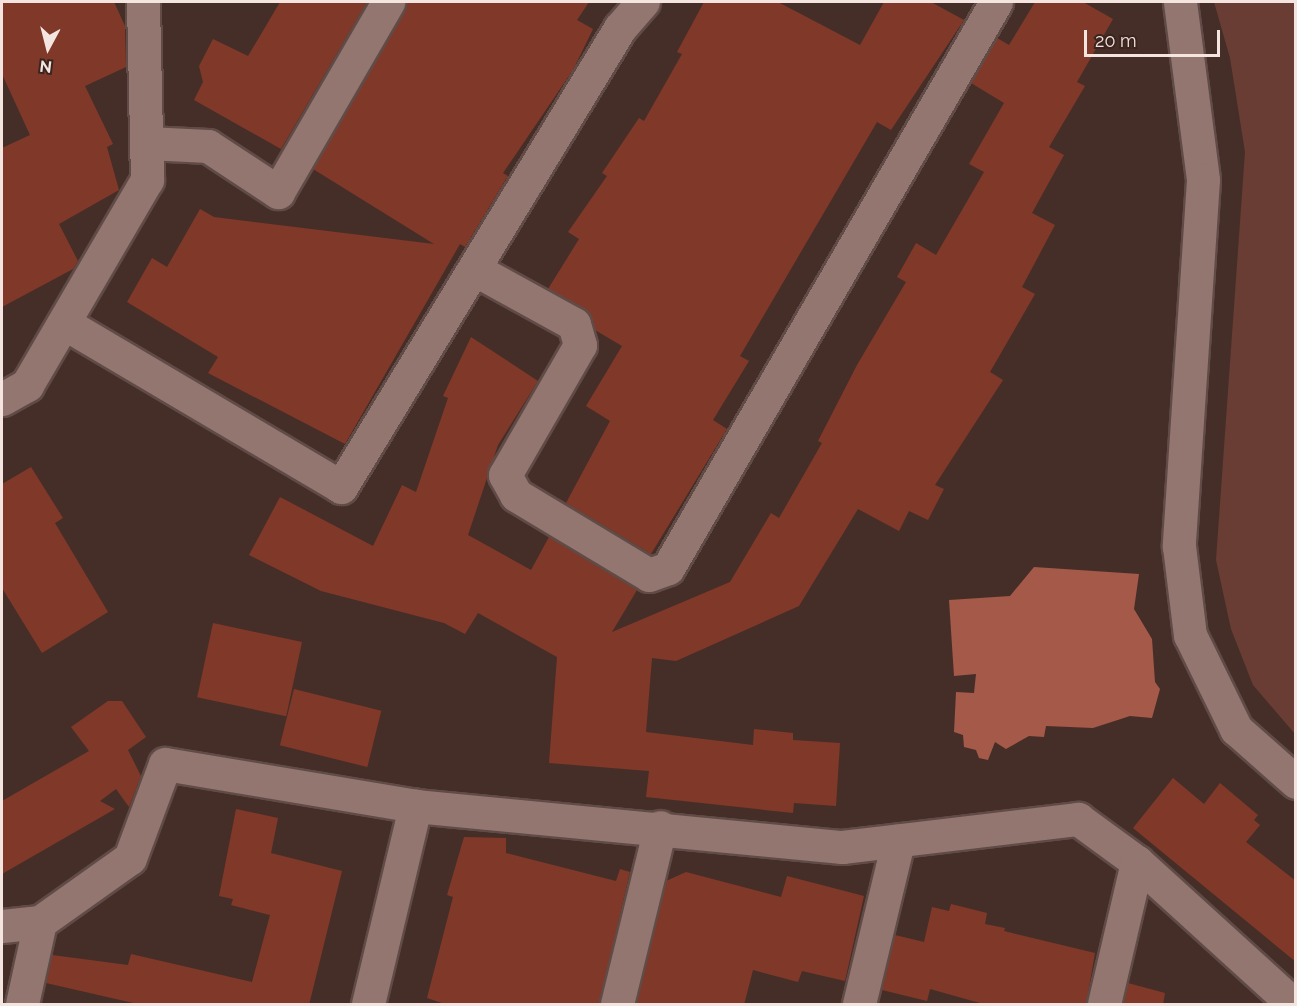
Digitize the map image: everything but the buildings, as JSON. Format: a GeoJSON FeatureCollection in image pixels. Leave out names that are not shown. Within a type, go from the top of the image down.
{"type":"FeatureCollection","features":[{"type":"Feature","properties":{"kind":"street"},"geometry":{"type":"LineString","coordinates":[[2,399],[27,385],[147,180],[143,2]]}},
{"type":"Feature","properties":{"kind":"street"},"geometry":{"type":"LineString","coordinates":[[147,143],[208,146],[278,192],[388,2]]}},
{"type":"Feature","properties":{"kind":"street"},"geometry":{"type":"LineString","coordinates":[[64,323],[341,487],[620,28],[643,2]]}},
{"type":"Feature","properties":{"kind":"street"},"geometry":{"type":"LineString","coordinates":[[474,269],[574,324],[580,345],[505,475],[516,495],[650,575],[668,568],[996,2]]}},
{"type":"Feature","properties":{"kind":"street"},"geometry":{"type":"LineString","coordinates":[[1180,2],[1203,180],[1179,546],[1190,635],[1236,729],[1296,782]]}},
{"type":"Feature","properties":{"kind":"street"},"geometry":{"type":"LineString","coordinates":[[2,926],[40,922],[130,858],[165,764],[415,806],[660,827],[843,847],[1078,819],[1137,862],[1293,1005]]}},
{"type":"Feature","properties":{"kind":"street"},"geometry":{"type":"LineString","coordinates":[[368,1005],[415,806]]}},
{"type":"Feature","properties":{"kind":"street"},"geometry":{"type":"LineString","coordinates":[[617,1005],[660,827]]}},
{"type":"Feature","properties":{"kind":"street"},"geometry":{"type":"LineString","coordinates":[[859,1005],[898,841]]}},
{"type":"Feature","properties":{"kind":"street"},"geometry":{"type":"LineString","coordinates":[[1104,1005],[1137,862]]}},
{"type":"Feature","properties":{"kind":"street"},"geometry":{"type":"LineString","coordinates":[[22,1005],[40,922]]}},
{"type":"Feature","properties":{"kind":"shaded area"},"geometry":{"type":"Polygon","coordinates":[[[1214,2],[1295,2],[1295,734],[1253,685],[1231,629],[1216,560],[1245,152],[1230,58],[1214,2]]]}},
{"type":"Feature","properties":{"kind":"shaded area"},"geometry":{"type":"Polygon","coordinates":[[[1034,567],[1139,574],[1134,609],[1152,639],[1155,682],[1160,689],[1152,718],[1130,716],[1093,728],[1046,726],[1044,737],[1029,736],[1006,749],[995,742],[988,760],[979,758],[976,750],[964,747],[963,735],[954,732],[956,692],[974,693],[976,674],[954,676],[949,600],[1010,596],[1034,567]]]}}]}
